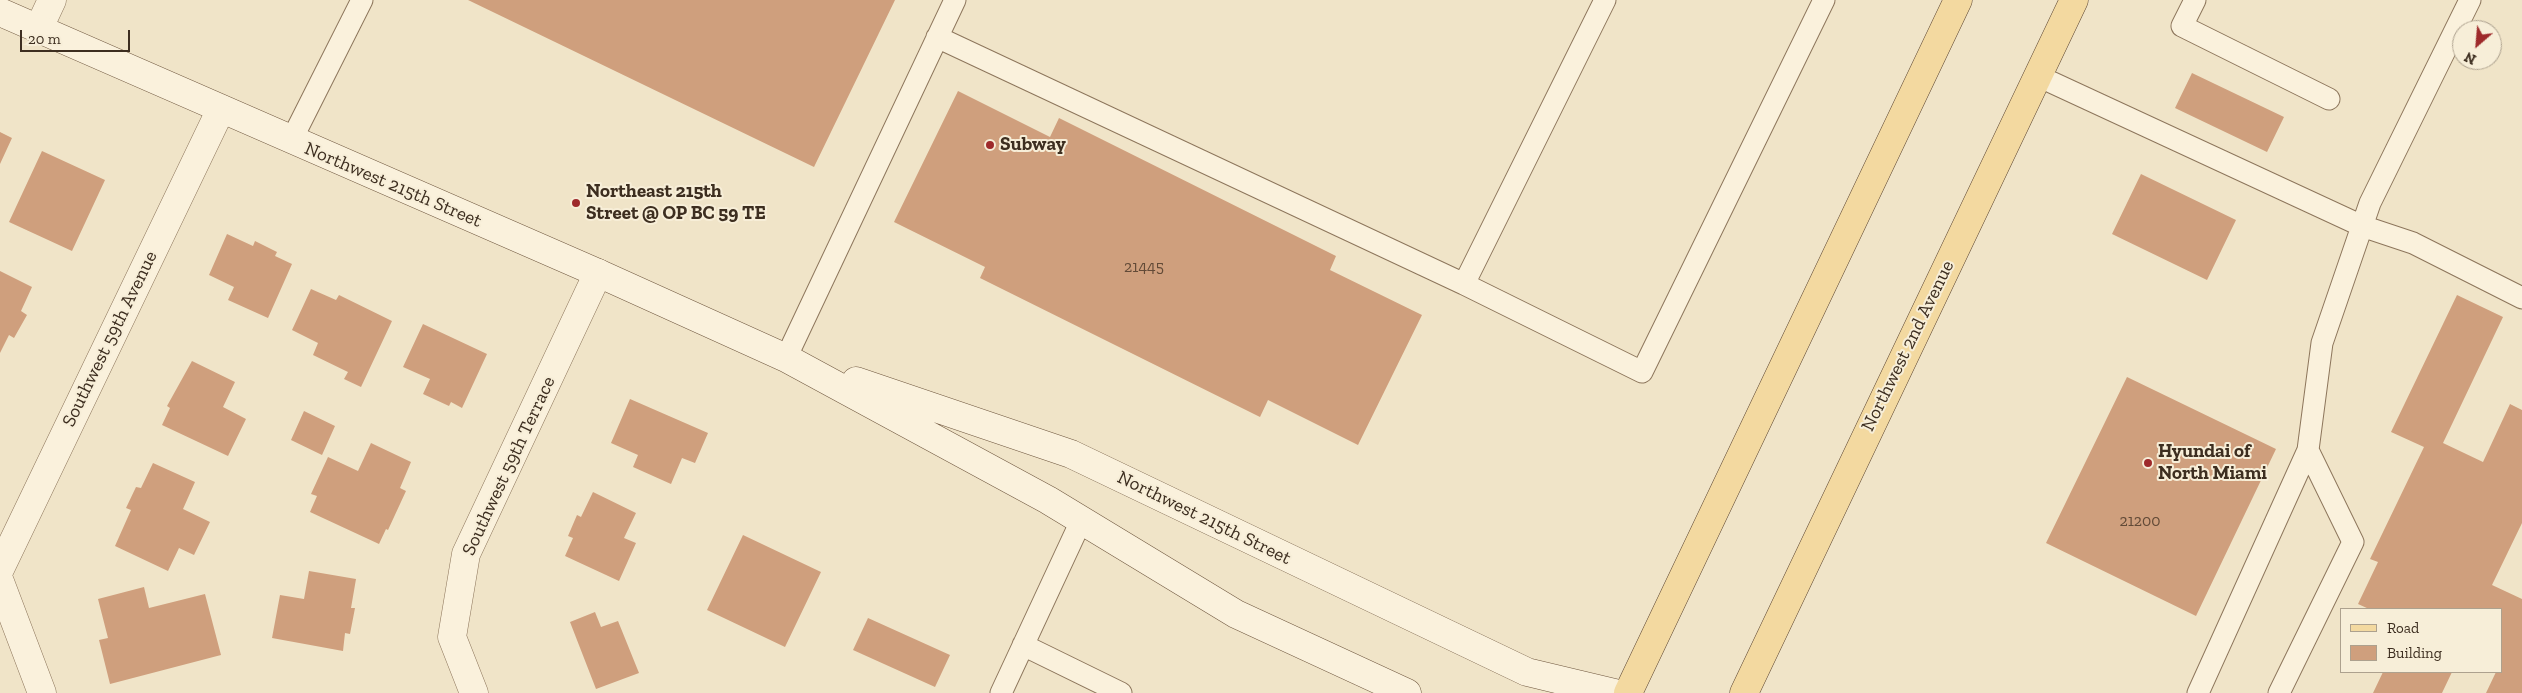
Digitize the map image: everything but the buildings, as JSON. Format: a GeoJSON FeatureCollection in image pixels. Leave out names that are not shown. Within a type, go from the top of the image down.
{"type":"FeatureCollection","features":[{"type":"Feature","properties":{"kind":"main road"},"geometry":{"type":"LineString","coordinates":[[1628,693],[1958,0]]}},
{"type":"Feature","properties":{"kind":"main road","name":"Northwest 2nd Avenue"},"geometry":{"type":"LineString","coordinates":[[1744,693],[2074,0]]}},
{"type":"Feature","properties":{"kind":"street"},"geometry":{"type":"LineString","coordinates":[[38,30],[52,0]]}},
{"type":"Feature","properties":{"kind":"street","name":"Northwest 215th Street"},"geometry":{"type":"LineString","coordinates":[[0,12],[291,141],[598,273],[786,358],[1048,500],[1236,614],[1389,689]]}},
{"type":"Feature","properties":{"kind":"street","name":"Southwest 59th Avenue"},"geometry":{"type":"LineString","coordinates":[[0,569],[221,109]]}},
{"type":"Feature","properties":{"kind":"street","name":"Southwest 59th Terrace"},"geometry":{"type":"LineString","coordinates":[[474,693],[452,637],[466,554],[598,273]]}},
{"type":"Feature","properties":{"kind":"street","name":"Northwest 215th Street"},"geometry":{"type":"LineString","coordinates":[[786,358],[1071,454],[1527,672],[1616,693]]}},
{"type":"Feature","properties":{"kind":"street"},"geometry":{"type":"LineString","coordinates":[[0,582],[42,693]]}},
{"type":"Feature","properties":{"kind":"lane"},"geometry":{"type":"LineString","coordinates":[[291,141],[362,0]]}},
{"type":"Feature","properties":{"kind":"lane"},"geometry":{"type":"LineString","coordinates":[[786,358],[955,0]]}},
{"type":"Feature","properties":{"kind":"lane"},"geometry":{"type":"LineString","coordinates":[[1464,284],[1605,0]]}},
{"type":"Feature","properties":{"kind":"lane"},"geometry":{"type":"LineString","coordinates":[[937,37],[1464,284],[1642,372],[1824,0]]}},
{"type":"Feature","properties":{"kind":"lane"},"geometry":{"type":"LineString","coordinates":[[2195,0],[2182,26],[2329,99]]}},
{"type":"Feature","properties":{"kind":"lane"},"geometry":{"type":"LineString","coordinates":[[2198,693],[2308,450],[2322,343],[2370,203],[2470,0]]}},
{"type":"Feature","properties":{"kind":"lane"},"geometry":{"type":"LineString","coordinates":[[2038,76],[2362,226],[2413,243],[2522,298]]}},
{"type":"Feature","properties":{"kind":"lane"},"geometry":{"type":"LineString","coordinates":[[2279,693],[2353,542],[2308,450]]}},
{"type":"Feature","properties":{"kind":"lane"},"geometry":{"type":"LineString","coordinates":[[1001,693],[1081,521]]}},
{"type":"Feature","properties":{"kind":"lane"},"geometry":{"type":"LineString","coordinates":[[1023,645],[1121,693]]}},
{"type":"Feature","properties":{"kind":"place","name":"Subway"},"geometry":{"type":"Point","coordinates":[990,145]}},
{"type":"Feature","properties":{"kind":"place","name":"Northeast 215th Street @ OP BC 59 TE"},"geometry":{"type":"Point","coordinates":[576,203]}},
{"type":"Feature","properties":{"kind":"place","name":"Hyundai of North Miami"},"geometry":{"type":"Point","coordinates":[2148,463]}}]}
